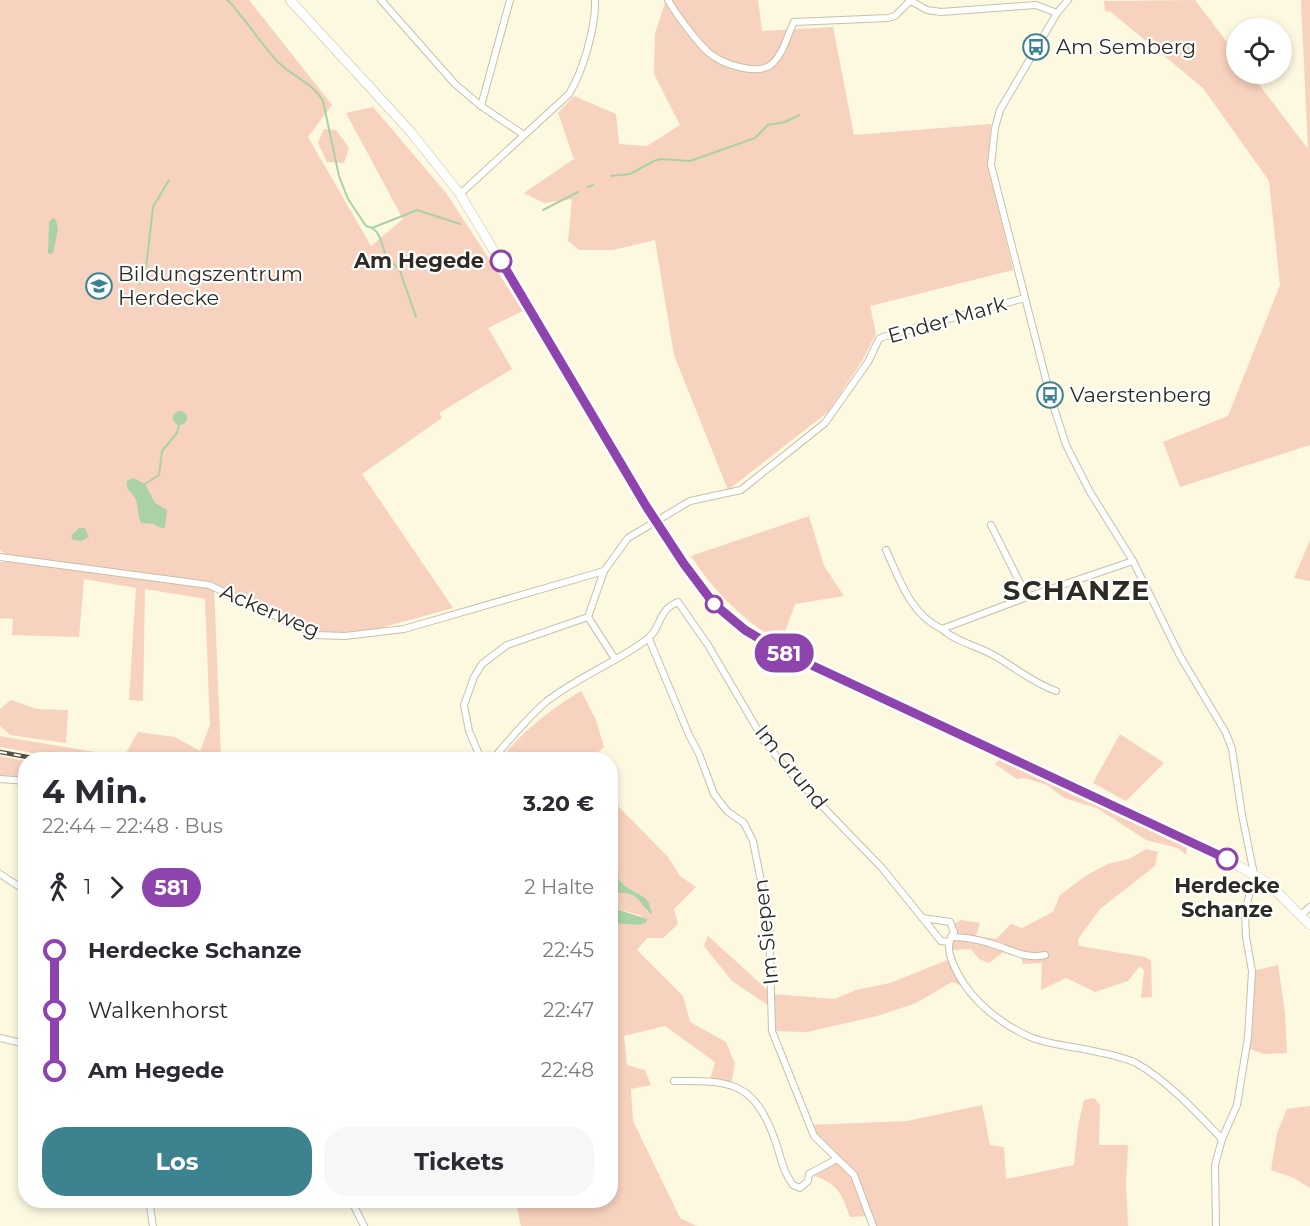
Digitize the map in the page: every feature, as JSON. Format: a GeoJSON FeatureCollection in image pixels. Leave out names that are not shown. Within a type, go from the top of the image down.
{"type":"FeatureCollection","features":[{"type":"Feature","properties":{"kind":"main road"},"geometry":{"type":"LineString","coordinates":[[291,0],[410,131],[460,194],[657,522],[684,564],[714,604],[745,630],[779,650],[1192,842],[1254,874],[1280,893],[1310,925]]}},
{"type":"Feature","properties":{"kind":"street"},"geometry":{"type":"LineString","coordinates":[[381,0],[455,84],[481,106],[524,135]]}},
{"type":"Feature","properties":{"kind":"street"},"geometry":{"type":"LineString","coordinates":[[481,106],[510,0]]}},
{"type":"Feature","properties":{"kind":"street"},"geometry":{"type":"LineString","coordinates":[[668,0],[708,52],[723,61],[752,70],[765,69],[774,63],[794,22],[888,18],[895,16],[909,1],[927,10],[941,12],[1036,5],[1057,13]]}},
{"type":"Feature","properties":{"kind":"street"},"geometry":{"type":"LineString","coordinates":[[1068,0],[1057,13],[1000,110],[992,145],[992,165],[1050,395],[1066,445],[1090,492],[1133,561],[1180,656],[1226,733],[1232,749],[1254,874],[1245,913],[1246,937],[1252,971],[1248,1037],[1237,1105],[1222,1139],[1215,1165],[1216,1226]]}},
{"type":"Feature","properties":{"kind":"street"},"geometry":{"type":"LineString","coordinates":[[460,194],[557,106],[574,85],[589,41],[595,1]]}},
{"type":"Feature","properties":{"kind":"street","name":"Ender Mark"},"geometry":{"type":"LineString","coordinates":[[588,616],[604,571],[628,538],[690,501],[741,490],[825,423],[868,362],[879,339],[1025,298]]}},
{"type":"Feature","properties":{"kind":"street"},"geometry":{"type":"LineString","coordinates":[[991,525],[1027,597]]}},
{"type":"Feature","properties":{"kind":"street"},"geometry":{"type":"LineString","coordinates":[[886,550],[903,587],[922,617],[949,636],[996,657],[1038,684],[1056,691]]}},
{"type":"Feature","properties":{"kind":"street","name":"Ackerweg"},"geometry":{"type":"LineString","coordinates":[[0,557],[209,585],[316,635],[345,636],[404,629],[604,571]]}},
{"type":"Feature","properties":{"kind":"street"},"geometry":{"type":"LineString","coordinates":[[942,629],[1133,561]]}},
{"type":"Feature","properties":{"kind":"street","name":"Im Grund"},"geometry":{"type":"LineString","coordinates":[[649,639],[669,605],[678,602],[708,645],[766,744],[797,780],[882,868],[941,941],[950,940]]}},
{"type":"Feature","properties":{"kind":"street"},"geometry":{"type":"LineString","coordinates":[[478,752],[469,731],[464,705],[474,677],[482,664],[507,645],[588,616],[615,659]]}},
{"type":"Feature","properties":{"kind":"street"},"geometry":{"type":"LineString","coordinates":[[500,752],[546,702],[649,639]]}},
{"type":"Feature","properties":{"kind":"street","name":"Im Siepen"},"geometry":{"type":"LineString","coordinates":[[649,639],[714,794],[727,811],[744,823],[753,841],[769,922],[772,1031],[814,1136],[854,1175],[873,1226]]}},
{"type":"Feature","properties":{"kind":"street"},"geometry":{"type":"LineString","coordinates":[[0,779],[18,781]]}},
{"type":"Feature","properties":{"kind":"street"},"geometry":{"type":"LineString","coordinates":[[0,874],[18,886]]}},
{"type":"Feature","properties":{"kind":"street"},"geometry":{"type":"LineString","coordinates":[[1301,915],[1310,907]]}},
{"type":"Feature","properties":{"kind":"street"},"geometry":{"type":"LineString","coordinates":[[923,918],[950,922],[954,932],[950,940],[950,959],[973,996],[1001,1021],[1031,1037],[1135,1062],[1183,1099],[1222,1139]]}},
{"type":"Feature","properties":{"kind":"street"},"geometry":{"type":"LineString","coordinates":[[950,940],[968,937],[1018,954],[1045,956]]}},
{"type":"Feature","properties":{"kind":"street"},"geometry":{"type":"LineString","coordinates":[[0,1038],[18,1042]]}},
{"type":"Feature","properties":{"kind":"street"},"geometry":{"type":"LineString","coordinates":[[674,1081],[724,1082],[748,1095],[756,1103],[769,1125],[783,1168],[793,1185],[800,1188],[807,1181],[809,1174],[837,1158]]}},
{"type":"Feature","properties":{"kind":"street"},"geometry":{"type":"LineString","coordinates":[[150,1208],[153,1226]]}},
{"type":"Feature","properties":{"kind":"street"},"geometry":{"type":"LineString","coordinates":[[355,1208],[364,1226]]}},
{"type":"Feature","properties":{"kind":"shaded area"},"geometry":{"type":"Polygon","coordinates":[[[0,0],[249,0],[332,105],[308,137],[371,246],[403,219],[346,113],[373,107],[446,193],[523,311],[488,328],[512,369],[439,413],[442,418],[362,474],[453,608],[369,631],[352,634],[322,633],[214,586],[221,752],[127,752],[138,732],[175,737],[200,751],[210,725],[205,599],[145,589],[143,701],[129,700],[136,588],[84,579],[79,637],[12,635],[13,619],[0,618],[0,562],[13,562],[0,550],[0,0]]]}},
{"type":"Feature","properties":{"kind":"shaded area"},"geometry":{"type":"Polygon","coordinates":[[[666,0],[758,0],[762,31],[833,27],[854,135],[991,124],[988,164],[1013,270],[870,306],[876,334],[862,361],[828,412],[728,490],[674,355],[655,240],[613,250],[579,250],[568,241],[572,199],[544,203],[524,193],[574,159],[558,113],[574,96],[616,114],[619,144],[647,146],[680,125],[654,74],[655,34],[666,0]]]}},
{"type":"Feature","properties":{"kind":"shaded area"},"geometry":{"type":"Polygon","coordinates":[[[1195,0],[1226,41],[1226,84],[1259,84],[1308,149],[1301,0],[1310,0],[1310,445],[1180,487],[1163,442],[1228,416],[1280,285],[1269,181],[1203,88],[1111,12],[1105,11],[1104,1],[1195,0]]]}},
{"type":"Feature","properties":{"kind":"shaded area"},"geometry":{"type":"Polygon","coordinates":[[[324,129],[336,130],[349,148],[344,163],[327,162],[318,143],[324,129]]]}},
{"type":"Feature","properties":{"kind":"shaded area"},"geometry":{"type":"Polygon","coordinates":[[[53,218],[56,220],[58,230],[51,254],[48,253],[49,222],[53,218]]]}},
{"type":"Feature","properties":{"kind":"shaded area"},"geometry":{"type":"Polygon","coordinates":[[[177,411],[183,411],[187,418],[183,425],[177,425],[173,421],[173,415],[177,411]]]}},
{"type":"Feature","properties":{"kind":"shaded area"},"geometry":{"type":"Polygon","coordinates":[[[133,478],[145,484],[155,503],[167,510],[165,528],[141,523],[136,501],[127,487],[127,481],[133,478]]]}},
{"type":"Feature","properties":{"kind":"shaded area"},"geometry":{"type":"Polygon","coordinates":[[[809,516],[824,566],[844,596],[795,604],[781,643],[754,625],[731,605],[691,556],[809,516]]]}},
{"type":"Feature","properties":{"kind":"shaded area"},"geometry":{"type":"Polygon","coordinates":[[[79,528],[85,528],[89,537],[81,541],[73,540],[71,536],[79,528]]]}},
{"type":"Feature","properties":{"kind":"shaded area"},"geometry":{"type":"Polygon","coordinates":[[[1310,540],[1310,581],[1294,578],[1310,540]]]}},
{"type":"Feature","properties":{"kind":"shaded area"},"geometry":{"type":"Polygon","coordinates":[[[581,691],[596,720],[604,747],[599,752],[507,752],[518,739],[559,705],[581,691]]]}},
{"type":"Feature","properties":{"kind":"shaded area"},"geometry":{"type":"Polygon","coordinates":[[[11,700],[37,709],[68,710],[66,743],[10,735],[0,726],[0,709],[11,700]]]}},
{"type":"Feature","properties":{"kind":"shaded area"},"geometry":{"type":"Polygon","coordinates":[[[1120,734],[1164,763],[1126,801],[1093,783],[1120,734]]]}},
{"type":"Feature","properties":{"kind":"shaded area"},"geometry":{"type":"Polygon","coordinates":[[[0,736],[94,752],[28,752],[0,747],[0,736]]]}},
{"type":"Feature","properties":{"kind":"shaded area"},"geometry":{"type":"Polygon","coordinates":[[[1004,754],[1187,845],[1186,855],[1178,848],[1146,840],[1097,808],[1064,798],[1047,785],[1025,778],[1017,779],[995,764],[1004,754]]]}},
{"type":"Feature","properties":{"kind":"shaded area"},"geometry":{"type":"Polygon","coordinates":[[[0,756],[18,760],[18,777],[0,775],[0,756]]]}},
{"type":"Feature","properties":{"kind":"shaded area"},"geometry":{"type":"Polygon","coordinates":[[[618,806],[668,857],[680,876],[696,887],[674,909],[678,924],[663,938],[647,938],[637,950],[683,996],[690,1022],[726,1042],[735,1064],[731,1084],[710,1080],[715,1062],[665,1026],[624,1036],[627,1065],[645,1070],[651,1085],[631,1089],[633,1121],[680,1218],[697,1226],[521,1226],[517,1208],[618,1208],[618,924],[637,924],[647,922],[647,920],[639,915],[618,909],[618,893],[636,897],[647,912],[652,908],[643,896],[626,887],[618,879],[618,806]]]}},
{"type":"Feature","properties":{"kind":"shaded area"},"geometry":{"type":"Polygon","coordinates":[[[1146,849],[1158,852],[1155,866],[1100,909],[1078,939],[1079,946],[1145,957],[1151,961],[1152,997],[1141,998],[1144,971],[1140,966],[1128,981],[1095,992],[1066,978],[1041,990],[1042,963],[1023,964],[1019,951],[1009,948],[989,963],[979,959],[971,949],[949,950],[952,925],[961,920],[980,923],[976,936],[996,939],[1011,924],[1022,928],[1053,912],[1060,895],[1087,875],[1108,864],[1129,859],[1146,849]]]}},
{"type":"Feature","properties":{"kind":"shaded area"},"geometry":{"type":"Polygon","coordinates":[[[618,878],[625,886],[645,898],[652,913],[634,896],[618,893],[618,878]]]}},
{"type":"Feature","properties":{"kind":"shaded area"},"geometry":{"type":"Polygon","coordinates":[[[618,910],[647,919],[647,922],[638,925],[618,924],[618,910]]]}},
{"type":"Feature","properties":{"kind":"shaded area"},"geometry":{"type":"Polygon","coordinates":[[[708,936],[772,994],[835,999],[856,990],[890,983],[950,959],[966,987],[952,982],[916,1003],[877,1016],[807,1032],[772,1031],[772,1008],[732,981],[704,946],[708,936]]]}},
{"type":"Feature","properties":{"kind":"shaded area"},"geometry":{"type":"Polygon","coordinates":[[[1278,965],[1285,1013],[1287,1053],[1264,1054],[1247,1048],[1252,971],[1278,965]]]}},
{"type":"Feature","properties":{"kind":"shaded area"},"geometry":{"type":"Polygon","coordinates":[[[1094,1098],[1100,1105],[1099,1145],[1128,1145],[1126,1183],[1128,1226],[873,1226],[869,1216],[850,1217],[837,1189],[826,1181],[809,1174],[837,1158],[814,1136],[810,1125],[907,1121],[982,1105],[990,1145],[1004,1147],[1006,1179],[1074,1165],[1078,1126],[1084,1100],[1094,1098]]]}},
{"type":"Feature","properties":{"kind":"shaded area"},"geometry":{"type":"Polygon","coordinates":[[[1310,1106],[1310,1188],[1294,1178],[1271,1170],[1277,1133],[1287,1109],[1310,1106]]]}},
{"type":"Feature","properties":{"kind":"waterway"},"geometry":{"type":"LineString","coordinates":[[227,0],[277,61],[313,89],[323,101],[339,176],[348,199],[366,226],[372,228],[417,210],[460,224]]}},
{"type":"Feature","properties":{"kind":"waterway"},"geometry":{"type":"LineString","coordinates":[[611,176],[630,174],[661,159],[690,161],[755,138],[768,125],[785,122],[799,115]]}},
{"type":"Feature","properties":{"kind":"waterway"},"geometry":{"type":"LineString","coordinates":[[139,284],[146,268],[153,207],[169,180]]}},
{"type":"Feature","properties":{"kind":"waterway"},"geometry":{"type":"LineString","coordinates":[[588,187],[593,185]]}},
{"type":"Feature","properties":{"kind":"waterway"},"geometry":{"type":"LineString","coordinates":[[543,210],[578,192]]}},
{"type":"Feature","properties":{"kind":"waterway"},"geometry":{"type":"LineString","coordinates":[[372,228],[380,237],[389,260],[400,271],[416,317]]}},
{"type":"Feature","properties":{"kind":"waterway"},"geometry":{"type":"LineString","coordinates":[[145,484],[159,475],[162,451],[177,433],[179,424]]}},
{"type":"Feature","properties":{"kind":"railway"},"geometry":{"type":"LineString","coordinates":[[0,752],[18,755]]}},
{"type":"Feature","properties":{"kind":"bus line","name":"581"},"geometry":{"type":"LineString","coordinates":[[501,261],[646,506],[684,564],[714,604],[745,630],[779,650],[1227,859]]}},
{"type":"Feature","properties":{"kind":"place","name":"Am Semberg"},"geometry":{"type":"Point","coordinates":[1036,47]}},
{"type":"Feature","properties":{"kind":"place","name":"Am Hegede"},"geometry":{"type":"Point","coordinates":[501,261]}},
{"type":"Feature","properties":{"kind":"place","name":"Bildungszentrum Herdecke"},"geometry":{"type":"Point","coordinates":[99,286]}},
{"type":"Feature","properties":{"kind":"place","name":"Vaerstenberg"},"geometry":{"type":"Point","coordinates":[1050,395]}},
{"type":"Feature","properties":{"kind":"place","name":"Herdecke Schanze"},"geometry":{"type":"Point","coordinates":[1227,859]}},
{"type":"Feature","properties":{"kind":"district","name":"SCHANZE"},"geometry":{"type":"Point","coordinates":[1077,591]}}]}
